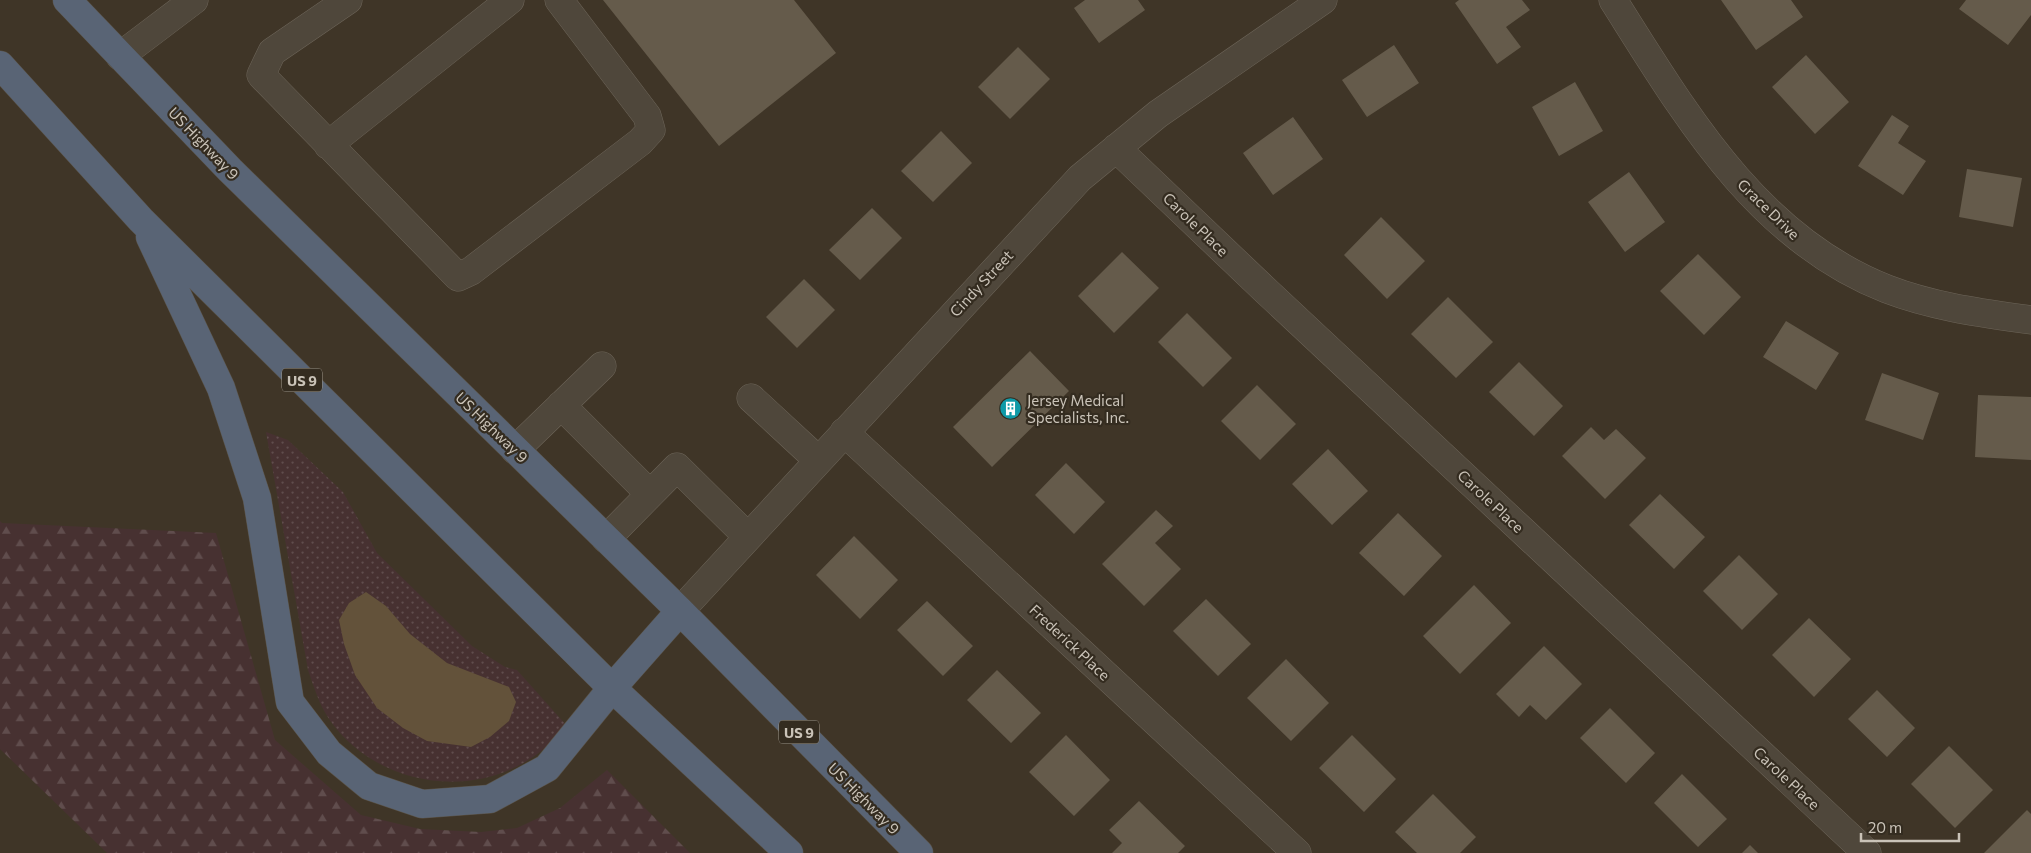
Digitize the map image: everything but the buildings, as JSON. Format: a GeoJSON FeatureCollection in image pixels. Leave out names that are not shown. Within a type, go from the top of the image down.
{"type":"FeatureCollection","features":[{"type":"Feature","properties":{"kind":"highway","name":"US Highway 9"},"geometry":{"type":"LineString","coordinates":[[67,0],[230,170],[680,611],[919,853]]}},
{"type":"Feature","properties":{"kind":"highway","name":"US 9"},"geometry":{"type":"LineString","coordinates":[[0,65],[141,220],[612,688],[789,853]]}},
{"type":"Feature","properties":{"kind":"highway"},"geometry":{"type":"LineString","coordinates":[[141,220],[221,388],[257,498],[290,702],[329,754],[369,786],[422,804],[490,800],[546,768],[612,688],[680,611]]}},
{"type":"Feature","properties":{"kind":"street"},"geometry":{"type":"LineString","coordinates":[[120,56],[194,0]]}},
{"type":"Feature","properties":{"kind":"street"},"geometry":{"type":"LineString","coordinates":[[348,0],[272,52],[261,75],[458,277],[471,270],[640,142],[651,130],[647,116],[559,0]]}},
{"type":"Feature","properties":{"kind":"street"},"geometry":{"type":"LineString","coordinates":[[328,145],[510,0]]}},
{"type":"Feature","properties":{"kind":"street","name":"Cindy Street"},"geometry":{"type":"LineString","coordinates":[[680,611],[1080,178],[1174,102],[1322,0]]}},
{"type":"Feature","properties":{"kind":"street","name":"Grace Drive"},"geometry":{"type":"LineString","coordinates":[[1613,0],[1708,143],[1755,200],[1787,230],[1841,267],[1887,289],[1955,310],[2031,320]]}},
{"type":"Feature","properties":{"kind":"street","name":"Carole Place"},"geometry":{"type":"LineString","coordinates":[[1116,148],[1279,303],[1868,853]]}},
{"type":"Feature","properties":{"kind":"street"},"geometry":{"type":"LineString","coordinates":[[515,450],[602,366]]}},
{"type":"Feature","properties":{"kind":"street"},"geometry":{"type":"LineString","coordinates":[[751,398],[818,460]]}},
{"type":"Feature","properties":{"kind":"street"},"geometry":{"type":"LineString","coordinates":[[561,405],[650,494]]}},
{"type":"Feature","properties":{"kind":"street","name":"Frederick Place"},"geometry":{"type":"LineString","coordinates":[[844,432],[1297,853]]}},
{"type":"Feature","properties":{"kind":"street"},"geometry":{"type":"LineString","coordinates":[[606,539],[677,467],[748,537]]}},
{"type":"Feature","properties":{"kind":"green space"},"geometry":{"type":"Polygon","coordinates":[[[266,432],[288,440],[343,492],[377,553],[472,646],[505,667],[517,670],[567,726],[540,752],[505,772],[477,779],[449,782],[422,779],[395,771],[370,758],[348,741],[329,719],[317,695],[308,670],[266,432]]]}},
{"type":"Feature","properties":{"kind":"green space"},"geometry":{"type":"Polygon","coordinates":[[[0,521],[2,523],[216,533],[275,740],[361,815],[420,829],[481,832],[517,828],[560,808],[607,770],[690,853],[107,853],[0,749],[0,521]]]}},
{"type":"Feature","properties":{"kind":"shaded area"},"geometry":{"type":"Polygon","coordinates":[[[366,592],[386,606],[410,634],[447,663],[509,687],[516,702],[509,721],[490,737],[471,747],[427,741],[403,728],[377,708],[355,675],[344,644],[339,620],[349,603],[366,592]]]}},
{"type":"Feature","properties":{"kind":"place","name":"Jersey Medical Specialists, Inc."},"geometry":{"type":"Point","coordinates":[1011,409]}}]}
